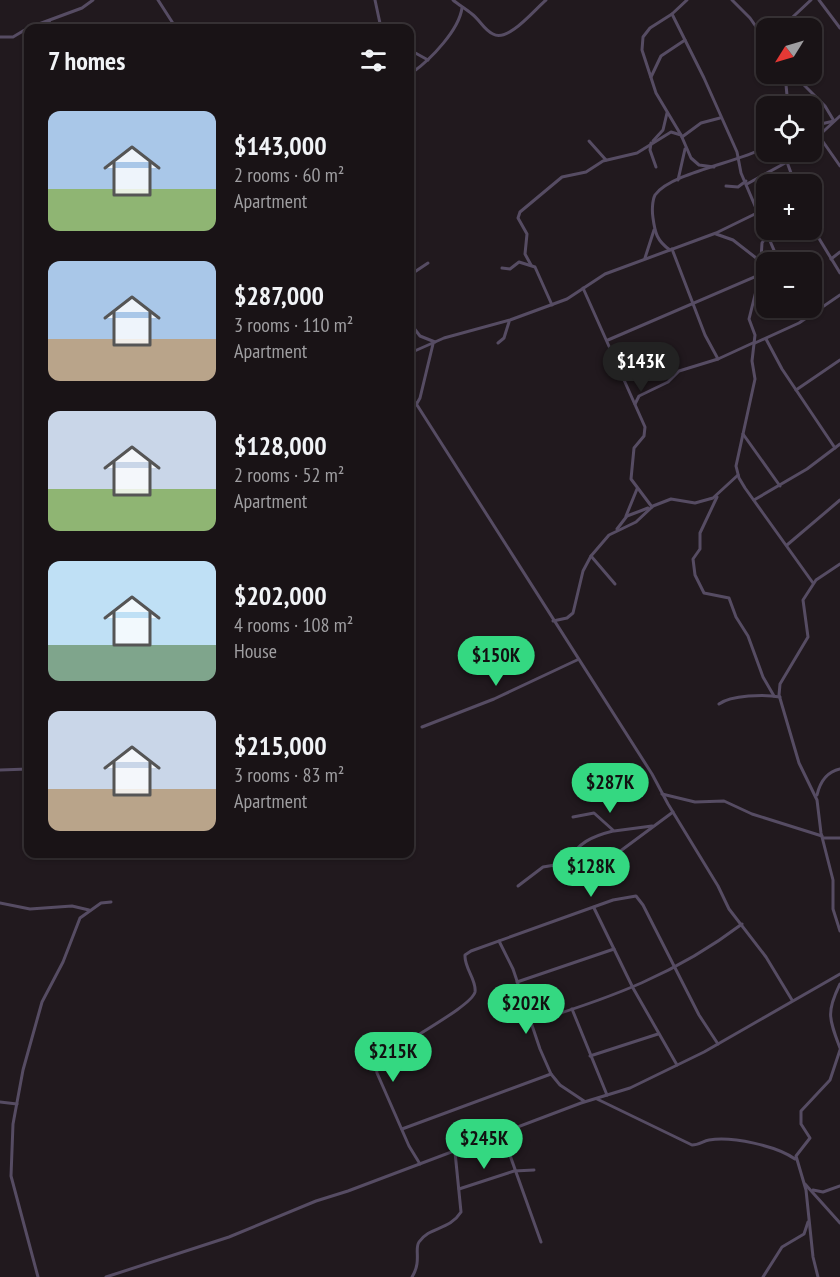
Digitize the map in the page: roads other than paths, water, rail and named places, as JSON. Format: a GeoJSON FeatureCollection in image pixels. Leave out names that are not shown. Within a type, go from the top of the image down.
{"type":"FeatureCollection","features":[{"type":"Feature","properties":{"kind":"street"},"geometry":{"type":"LineString","coordinates":[[158,0],[173,24]]}},
{"type":"Feature","properties":{"kind":"street"},"geometry":{"type":"LineString","coordinates":[[375,0],[381,24]]}},
{"type":"Feature","properties":{"kind":"street"},"geometry":{"type":"LineString","coordinates":[[453,0],[492,34],[498,36],[514,30],[546,0]]}},
{"type":"Feature","properties":{"kind":"street"},"geometry":{"type":"LineString","coordinates":[[687,0],[672,14],[650,28],[640,43],[656,93],[682,136],[693,161],[714,167]]}},
{"type":"Feature","properties":{"kind":"street"},"geometry":{"type":"LineString","coordinates":[[732,0],[756,27]]}},
{"type":"Feature","properties":{"kind":"street"},"geometry":{"type":"LineString","coordinates":[[791,18],[811,0]]}},
{"type":"Feature","properties":{"kind":"street"},"geometry":{"type":"LineString","coordinates":[[819,0],[840,28]]}},
{"type":"Feature","properties":{"kind":"street"},"geometry":{"type":"LineString","coordinates":[[40,24],[82,8],[90,1]]}},
{"type":"Feature","properties":{"kind":"street"},"geometry":{"type":"LineString","coordinates":[[414,71],[428,60],[458,20],[462,7]]}},
{"type":"Feature","properties":{"kind":"street"},"geometry":{"type":"LineString","coordinates":[[672,14],[686,39],[739,159],[739,166],[756,205]]}},
{"type":"Feature","properties":{"kind":"street"},"geometry":{"type":"LineString","coordinates":[[0,37],[13,37],[24,30]]}},
{"type":"Feature","properties":{"kind":"street"},"geometry":{"type":"LineString","coordinates":[[651,78],[661,56],[681,45],[686,39]]}},
{"type":"Feature","properties":{"kind":"street"},"geometry":{"type":"LineString","coordinates":[[414,52],[428,60]]}},
{"type":"Feature","properties":{"kind":"street"},"geometry":{"type":"LineString","coordinates":[[803,84],[825,106],[834,121]]}},
{"type":"Feature","properties":{"kind":"street"},"geometry":{"type":"LineString","coordinates":[[656,167],[650,150],[652,142],[663,129],[667,111]]}},
{"type":"Feature","properties":{"kind":"street"},"geometry":{"type":"LineString","coordinates":[[822,133],[840,116]]}},
{"type":"Feature","properties":{"kind":"street"},"geometry":{"type":"LineString","coordinates":[[682,136],[701,123],[720,118]]}},
{"type":"Feature","properties":{"kind":"street"},"geometry":{"type":"LineString","coordinates":[[822,124],[834,121]]}},
{"type":"Feature","properties":{"kind":"street"},"geometry":{"type":"LineString","coordinates":[[552,305],[538,272],[525,254],[527,234],[518,218],[520,212],[562,177],[586,172],[606,160],[637,153],[671,132],[682,136]]}},
{"type":"Feature","properties":{"kind":"street"},"geometry":{"type":"LineString","coordinates":[[822,140],[840,166]]}},
{"type":"Feature","properties":{"kind":"street"},"geometry":{"type":"LineString","coordinates":[[590,141],[606,160]]}},
{"type":"Feature","properties":{"kind":"street"},"geometry":{"type":"LineString","coordinates":[[678,180],[686,146]]}},
{"type":"Feature","properties":{"kind":"street"},"geometry":{"type":"LineString","coordinates":[[718,359],[671,249],[659,241],[654,230],[655,196],[678,180],[756,151]]}},
{"type":"Feature","properties":{"kind":"street"},"geometry":{"type":"LineString","coordinates":[[726,186],[738,187],[787,162],[791,174]]}},
{"type":"Feature","properties":{"kind":"street"},"geometry":{"type":"LineString","coordinates":[[414,351],[453,334],[510,320],[552,305],[574,295],[605,274],[714,234],[756,213]]}},
{"type":"Feature","properties":{"kind":"street"},"geometry":{"type":"LineString","coordinates":[[645,258],[654,230]]}},
{"type":"Feature","properties":{"kind":"street"},"geometry":{"type":"LineString","coordinates":[[714,234],[733,240],[756,258]]}},
{"type":"Feature","properties":{"kind":"street"},"geometry":{"type":"LineString","coordinates":[[820,240],[840,273]]}},
{"type":"Feature","properties":{"kind":"street"},"geometry":{"type":"LineString","coordinates":[[831,259],[840,252]]}},
{"type":"Feature","properties":{"kind":"street"},"geometry":{"type":"LineString","coordinates":[[502,268],[510,269],[519,262],[531,265]]}},
{"type":"Feature","properties":{"kind":"street"},"geometry":{"type":"LineString","coordinates":[[414,272],[428,263]]}},
{"type":"Feature","properties":{"kind":"street"},"geometry":{"type":"LineString","coordinates":[[608,340],[756,277]]}},
{"type":"Feature","properties":{"kind":"street"},"geometry":{"type":"LineString","coordinates":[[583,288],[608,340],[646,432],[634,448],[631,479],[651,507]]}},
{"type":"Feature","properties":{"kind":"street"},"geometry":{"type":"LineString","coordinates":[[756,291],[749,319],[754,343],[752,361],[755,379],[736,466],[738,475],[754,500],[813,584]]}},
{"type":"Feature","properties":{"kind":"street"},"geometry":{"type":"LineString","coordinates":[[635,404],[639,396],[668,382],[679,371],[718,359],[766,339],[803,320],[840,295]]}},
{"type":"Feature","properties":{"kind":"street"},"geometry":{"type":"LineString","coordinates":[[498,343],[504,338],[510,320]]}},
{"type":"Feature","properties":{"kind":"street"},"geometry":{"type":"LineString","coordinates":[[414,329],[420,336],[435,343]]}},
{"type":"Feature","properties":{"kind":"street"},"geometry":{"type":"LineString","coordinates":[[766,339],[796,390],[835,448]]}},
{"type":"Feature","properties":{"kind":"street"},"geometry":{"type":"LineString","coordinates":[[416,405],[435,343]]}},
{"type":"Feature","properties":{"kind":"street"},"geometry":{"type":"LineString","coordinates":[[796,390],[840,360]]}},
{"type":"Feature","properties":{"kind":"street"},"geometry":{"type":"LineString","coordinates":[[414,401],[646,764],[718,886],[729,909],[742,924],[792,1000]]}},
{"type":"Feature","properties":{"kind":"street"},"geometry":{"type":"LineString","coordinates":[[743,434],[780,486]]}},
{"type":"Feature","properties":{"kind":"street"},"geometry":{"type":"LineString","coordinates":[[754,500],[780,486],[840,444]]}},
{"type":"Feature","properties":{"kind":"street"},"geometry":{"type":"LineString","coordinates":[[738,475],[711,506],[700,533],[700,549],[693,559],[695,575],[704,593],[729,598],[736,617],[748,636],[763,677],[774,696]]}},
{"type":"Feature","properties":{"kind":"street"},"geometry":{"type":"LineString","coordinates":[[553,621],[567,618],[573,613],[583,571],[591,556],[626,518],[637,489]]}},
{"type":"Feature","properties":{"kind":"street"},"geometry":{"type":"LineString","coordinates":[[626,518],[637,510],[671,499],[696,503],[718,496]]}},
{"type":"Feature","properties":{"kind":"street"},"geometry":{"type":"LineString","coordinates":[[787,545],[840,500]]}},
{"type":"Feature","properties":{"kind":"street"},"geometry":{"type":"LineString","coordinates":[[617,530],[636,522],[651,507]]}},
{"type":"Feature","properties":{"kind":"street"},"geometry":{"type":"LineString","coordinates":[[591,556],[615,584]]}},
{"type":"Feature","properties":{"kind":"street"},"geometry":{"type":"LineString","coordinates":[[840,564],[813,584],[802,604],[807,640],[780,684],[780,697],[799,763],[816,796],[822,837],[833,880],[833,909],[840,931]]}},
{"type":"Feature","properties":{"kind":"street"},"geometry":{"type":"LineString","coordinates":[[422,727],[495,699],[578,660]]}},
{"type":"Feature","properties":{"kind":"street"},"geometry":{"type":"LineString","coordinates":[[719,704],[733,698],[780,697]]}},
{"type":"Feature","properties":{"kind":"street"},"geometry":{"type":"LineString","coordinates":[[0,770],[24,769]]}},
{"type":"Feature","properties":{"kind":"street"},"geometry":{"type":"LineString","coordinates":[[816,796],[824,778],[840,769]]}},
{"type":"Feature","properties":{"kind":"street"},"geometry":{"type":"LineString","coordinates":[[662,794],[695,802],[724,801],[752,814],[822,837],[840,838]]}},
{"type":"Feature","properties":{"kind":"street"},"geometry":{"type":"LineString","coordinates":[[518,886],[543,867],[615,855],[673,812]]}},
{"type":"Feature","properties":{"kind":"street"},"geometry":{"type":"LineString","coordinates":[[573,817],[594,813],[615,831]]}},
{"type":"Feature","properties":{"kind":"street"},"geometry":{"type":"LineString","coordinates":[[568,863],[572,853],[581,843],[601,834],[653,826]]}},
{"type":"Feature","properties":{"kind":"street"},"geometry":{"type":"LineString","coordinates":[[420,1164],[377,1073],[376,1065],[394,1049],[469,999],[475,990],[465,956],[471,951],[633,895],[639,898],[699,1015],[717,1044]]}},
{"type":"Feature","properties":{"kind":"street"},"geometry":{"type":"LineString","coordinates":[[38,1277],[11,1176],[13,1125],[23,1070],[42,1002],[63,962],[80,918],[101,903],[111,902]]}},
{"type":"Feature","properties":{"kind":"street"},"geometry":{"type":"LineString","coordinates":[[0,903],[30,909],[72,906],[89,910]]}},
{"type":"Feature","properties":{"kind":"street"},"geometry":{"type":"LineString","coordinates":[[594,908],[633,988],[678,1065]]}},
{"type":"Feature","properties":{"kind":"street"},"geometry":{"type":"LineString","coordinates":[[532,1022],[633,988],[688,962],[742,924]]}},
{"type":"Feature","properties":{"kind":"street"},"geometry":{"type":"LineString","coordinates":[[499,941],[517,982],[551,1074],[560,1086],[585,1101]]}},
{"type":"Feature","properties":{"kind":"street"},"geometry":{"type":"LineString","coordinates":[[517,982],[614,949]]}},
{"type":"Feature","properties":{"kind":"street"},"geometry":{"type":"LineString","coordinates":[[106,1277],[229,1237],[316,1201],[456,1151],[585,1101],[630,1088],[717,1044],[840,974]]}},
{"type":"Feature","properties":{"kind":"street"},"geometry":{"type":"LineString","coordinates":[[795,1159],[798,1151],[810,1138],[801,1124],[801,1111],[830,1080],[840,1049],[831,1024],[830,1004],[840,984]]}},
{"type":"Feature","properties":{"kind":"street"},"geometry":{"type":"LineString","coordinates":[[572,1009],[607,1095]]}},
{"type":"Feature","properties":{"kind":"street"},"geometry":{"type":"LineString","coordinates":[[590,1056],[658,1034]]}},
{"type":"Feature","properties":{"kind":"street"},"geometry":{"type":"LineString","coordinates":[[402,1129],[551,1074]]}},
{"type":"Feature","properties":{"kind":"street"},"geometry":{"type":"LineString","coordinates":[[595,1098],[692,1145],[701,1144],[707,1140],[766,1145],[782,1150],[795,1159],[804,1182],[813,1257],[818,1277]]}},
{"type":"Feature","properties":{"kind":"street"},"geometry":{"type":"LineString","coordinates":[[0,1102],[17,1104]]}},
{"type":"Feature","properties":{"kind":"street"},"geometry":{"type":"LineString","coordinates":[[502,1133],[541,1242]]}},
{"type":"Feature","properties":{"kind":"street"},"geometry":{"type":"LineString","coordinates":[[412,1277],[419,1263],[417,1246],[419,1242],[432,1231],[452,1223],[460,1212],[456,1151]]}},
{"type":"Feature","properties":{"kind":"street"},"geometry":{"type":"LineString","coordinates":[[459,1189],[514,1171],[534,1170]]}},
{"type":"Feature","properties":{"kind":"street"},"geometry":{"type":"LineString","coordinates":[[804,1182],[840,1223]]}},
{"type":"Feature","properties":{"kind":"street"},"geometry":{"type":"LineString","coordinates":[[813,1190],[823,1191],[840,1185]]}},
{"type":"Feature","properties":{"kind":"street"},"geometry":{"type":"LineString","coordinates":[[763,1277],[782,1247],[804,1234],[809,1217]]}}]}
